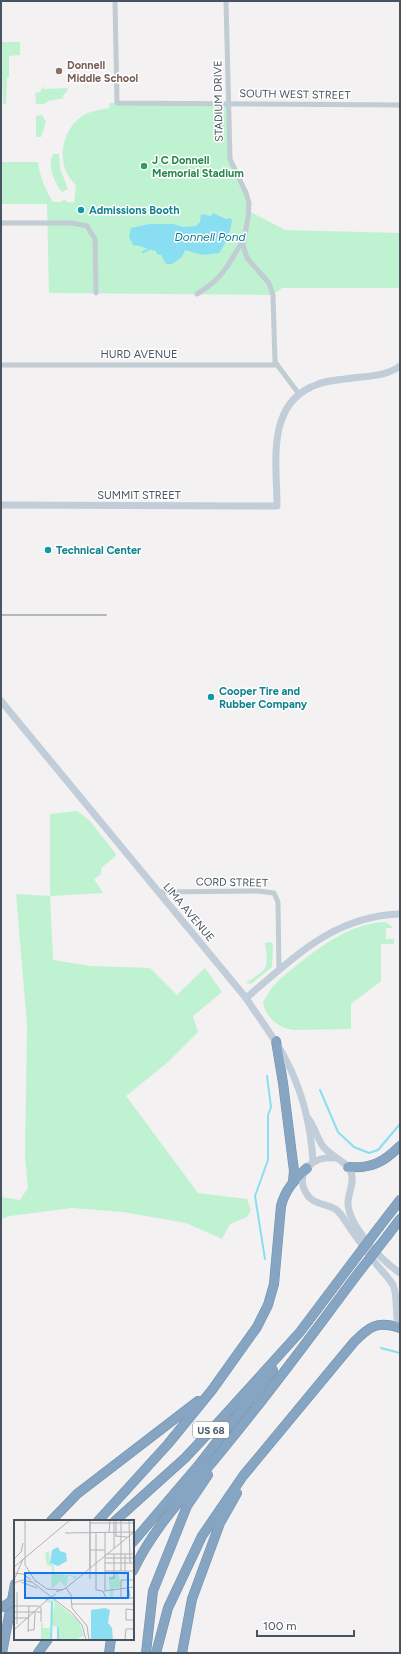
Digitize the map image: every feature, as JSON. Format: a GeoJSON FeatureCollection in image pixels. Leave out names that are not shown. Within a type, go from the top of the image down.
{"type":"FeatureCollection","features":[{"type":"Feature","properties":{"kind":"highway"},"geometry":{"type":"LineString","coordinates":[[276,1042],[294,1171],[293,1182]]}},
{"type":"Feature","properties":{"kind":"highway"},"geometry":{"type":"LineString","coordinates":[[348,1167],[357,1168],[371,1166],[383,1160],[400,1146]]}},
{"type":"Feature","properties":{"kind":"highway"},"geometry":{"type":"LineString","coordinates":[[99,1520],[168,1444],[212,1390],[257,1328],[268,1306],[275,1277],[281,1206],[284,1195],[293,1182],[310,1165]]}},
{"type":"Feature","properties":{"kind":"highway","name":"US 68"},"geometry":{"type":"LineString","coordinates":[[116,1520],[185,1458],[300,1332],[400,1200]]}},
{"type":"Feature","properties":{"kind":"highway","name":"US 68"},"geometry":{"type":"LineString","coordinates":[[146,1653],[153,1591],[187,1506],[229,1442],[400,1219]]}},
{"type":"Feature","properties":{"kind":"highway"},"geometry":{"type":"LineString","coordinates":[[156,1653],[168,1608],[202,1536],[243,1476],[354,1342],[366,1331],[379,1325],[393,1325],[400,1328]]}},
{"type":"Feature","properties":{"kind":"highway"},"geometry":{"type":"LineString","coordinates":[[134,1541],[197,1467],[289,1350],[300,1332]]}},
{"type":"Feature","properties":{"kind":"highway"},"geometry":{"type":"LineString","coordinates":[[52,1520],[77,1494],[212,1390]]}},
{"type":"Feature","properties":{"kind":"highway"},"geometry":{"type":"LineString","coordinates":[[134,1569],[142,1550],[166,1516],[229,1442]]}},
{"type":"Feature","properties":{"kind":"highway"},"geometry":{"type":"LineString","coordinates":[[182,1653],[192,1599],[220,1523],[263,1452]]}},
{"type":"Feature","properties":{"kind":"highway"},"geometry":{"type":"LineString","coordinates":[[2,1653],[14,1589]]}},
{"type":"Feature","properties":{"kind":"highway"},"geometry":{"type":"LineString","coordinates":[[1,1608],[14,1601]]}},
{"type":"Feature","properties":{"kind":"highway"},"geometry":{"type":"LineString","coordinates":[[38,1653],[47,1640]]}},
{"type":"Feature","properties":{"kind":"highway"},"geometry":{"type":"LineString","coordinates":[[109,1653],[111,1640]]}},
{"type":"Feature","properties":{"kind":"main road"},"geometry":{"type":"LineString","coordinates":[[299,394],[320,383],[387,373],[400,366]]}},
{"type":"Feature","properties":{"kind":"main road","name":"SUMMIT STREET"},"geometry":{"type":"LineString","coordinates":[[1,505],[277,506],[277,443],[279,424],[282,415],[289,404],[299,394]]}},
{"type":"Feature","properties":{"kind":"main road","name":"LIMA AVENUE"},"geometry":{"type":"LineString","coordinates":[[1,701],[246,998],[276,1042],[292,1072],[306,1114],[312,1142],[310,1165],[304,1180],[306,1193],[311,1200],[318,1204],[336,1209],[367,1253],[393,1285],[397,1318],[400,1323]]}},
{"type":"Feature","properties":{"kind":"main road"},"geometry":{"type":"LineString","coordinates":[[246,998],[305,949],[333,931],[360,920],[378,916],[400,914]]}},
{"type":"Feature","properties":{"kind":"main road"},"geometry":{"type":"LineString","coordinates":[[306,1114],[322,1146],[335,1158]]}},
{"type":"Feature","properties":{"kind":"main road"},"geometry":{"type":"LineString","coordinates":[[310,1165],[320,1158],[327,1157],[342,1161],[348,1167],[352,1181],[348,1202],[352,1217],[359,1232],[400,1273]]}},
{"type":"Feature","properties":{"kind":"street","name":"SOUTH WEST STREET"},"geometry":{"type":"LineString","coordinates":[[115,1],[117,102],[400,105]]}},
{"type":"Feature","properties":{"kind":"street","name":"STADIUM DRIVE"},"geometry":{"type":"LineString","coordinates":[[226,1],[230,159],[246,193],[249,203],[248,218],[243,241]]}},
{"type":"Feature","properties":{"kind":"street"},"geometry":{"type":"LineString","coordinates":[[1,223],[72,223],[87,226],[91,230],[95,239],[96,293]]}},
{"type":"Feature","properties":{"kind":"street"},"geometry":{"type":"LineString","coordinates":[[197,294],[212,285],[223,273],[243,241]]}},
{"type":"Feature","properties":{"kind":"street"},"geometry":{"type":"LineString","coordinates":[[243,241],[245,254],[269,283],[273,293],[274,358],[277,365],[299,394]]}},
{"type":"Feature","properties":{"kind":"street","name":"HURD AVENUE"},"geometry":{"type":"LineString","coordinates":[[1,365],[277,365]]}},
{"type":"Feature","properties":{"kind":"street","name":"CORD STREET"},"geometry":{"type":"LineString","coordinates":[[158,892],[258,892],[274,894],[278,902],[279,971]]}},
{"type":"Feature","properties":{"kind":"green space"},"geometry":{"type":"Polygon","coordinates":[[[1,42],[20,42],[20,55],[9,56],[9,78],[7,78],[6,104],[3,104],[1,42]]]}},
{"type":"Feature","properties":{"kind":"green space"},"geometry":{"type":"Polygon","coordinates":[[[43,86],[44,89],[67,88],[68,90],[62,97],[65,98],[51,100],[44,104],[36,104],[35,93],[40,92],[43,86]]]}},
{"type":"Feature","properties":{"kind":"green space"},"geometry":{"type":"Polygon","coordinates":[[[110,103],[228,104],[230,159],[246,193],[249,211],[285,230],[400,233],[400,288],[282,288],[273,295],[49,293],[47,204],[1,204],[1,162],[38,162],[43,183],[53,202],[60,202],[64,200],[74,203],[76,185],[69,177],[63,159],[65,140],[69,131],[82,116],[91,112],[109,108],[110,103]]]}},
{"type":"Feature","properties":{"kind":"green space"},"geometry":{"type":"Polygon","coordinates":[[[42,115],[46,122],[41,137],[36,137],[36,116],[42,115]]]}},
{"type":"Feature","properties":{"kind":"green space"},"geometry":{"type":"Polygon","coordinates":[[[53,154],[59,154],[60,168],[68,189],[62,192],[52,173],[51,158],[53,154]]]}},
{"type":"Feature","properties":{"kind":"green space"},"geometry":{"type":"Polygon","coordinates":[[[77,811],[90,821],[116,856],[101,868],[101,874],[94,879],[103,893],[50,896],[50,814],[77,811]]]}},
{"type":"Feature","properties":{"kind":"green space"},"geometry":{"type":"Polygon","coordinates":[[[16,894],[50,896],[53,960],[90,966],[150,968],[177,995],[205,968],[222,992],[193,1016],[198,1032],[168,1062],[126,1096],[198,1193],[247,1199],[251,1210],[247,1217],[230,1224],[222,1239],[186,1223],[123,1212],[72,1208],[10,1216],[1,1219],[1,1197],[20,1200],[28,1188],[25,1157],[27,1025],[16,894]]]}},
{"type":"Feature","properties":{"kind":"green space"},"geometry":{"type":"Polygon","coordinates":[[[384,922],[393,928],[386,928],[386,939],[394,939],[394,944],[381,944],[381,981],[351,1004],[351,1029],[295,1030],[279,1025],[270,1018],[263,1002],[273,986],[280,979],[315,951],[341,935],[369,924],[384,922]]]}},
{"type":"Feature","properties":{"kind":"green space"},"geometry":{"type":"Polygon","coordinates":[[[271,942],[273,944],[272,967],[251,984],[246,983],[265,968],[267,959],[265,943],[271,942]]]}},
{"type":"Feature","properties":{"kind":"water","name":"Donnell Pond"},"geometry":{"type":"Polygon","coordinates":[[[213,213],[232,220],[228,237],[219,253],[202,255],[185,250],[182,257],[172,264],[166,264],[161,255],[157,254],[156,251],[133,245],[129,237],[131,228],[150,224],[173,224],[183,227],[196,226],[200,222],[201,214],[211,216],[213,213]]]}},
{"type":"Feature","properties":{"kind":"waterway"},"geometry":{"type":"LineString","coordinates":[[143,252],[149,249]]}},
{"type":"Feature","properties":{"kind":"waterway"},"geometry":{"type":"LineString","coordinates":[[265,1259],[255,1196],[268,1160],[268,1115],[271,1107],[267,1076]]}},
{"type":"Feature","properties":{"kind":"waterway"},"geometry":{"type":"LineString","coordinates":[[320,1090],[338,1132],[354,1147],[369,1153],[378,1150],[400,1124]]}},
{"type":"Feature","properties":{"kind":"waterway"},"geometry":{"type":"LineString","coordinates":[[381,1348],[400,1353]]}},
{"type":"Feature","properties":{"kind":"railway"},"geometry":{"type":"LineString","coordinates":[[1,615],[106,615]]}},
{"type":"Feature","properties":{"kind":"place","name":"Donnell Middle School"},"geometry":{"type":"Point","coordinates":[59,71]}},
{"type":"Feature","properties":{"kind":"place","name":"J C Donnell Memorial Stadium"},"geometry":{"type":"Point","coordinates":[144,166]}},
{"type":"Feature","properties":{"kind":"place","name":"Admissions Booth"},"geometry":{"type":"Point","coordinates":[81,210]}},
{"type":"Feature","properties":{"kind":"place","name":"Technical Center"},"geometry":{"type":"Point","coordinates":[48,550]}},
{"type":"Feature","properties":{"kind":"place","name":"Cooper Tire and Rubber Company"},"geometry":{"type":"Point","coordinates":[211,697]}}]}
